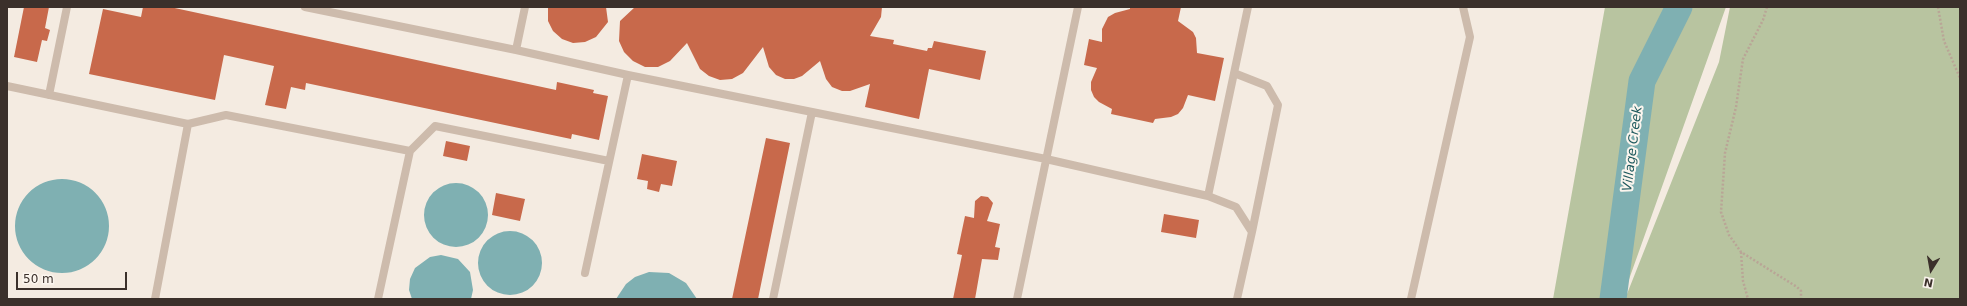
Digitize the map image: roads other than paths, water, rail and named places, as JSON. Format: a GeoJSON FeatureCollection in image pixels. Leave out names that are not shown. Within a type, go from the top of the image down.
{"type":"FeatureCollection","features":[{"type":"Feature","properties":{"kind":"lane"},"geometry":{"type":"LineString","coordinates":[[49,95],[67,7]]}},
{"type":"Feature","properties":{"kind":"lane"},"geometry":{"type":"LineString","coordinates":[[305,7],[516,50],[628,75],[1046,159],[1208,196],[1236,208],[1252,232]]}},
{"type":"Feature","properties":{"kind":"lane"},"geometry":{"type":"LineString","coordinates":[[516,50],[525,7]]}},
{"type":"Feature","properties":{"kind":"lane"},"geometry":{"type":"LineString","coordinates":[[1017,299],[1078,7]]}},
{"type":"Feature","properties":{"kind":"lane"},"geometry":{"type":"LineString","coordinates":[[1208,196],[1248,7]]}},
{"type":"Feature","properties":{"kind":"lane"},"geometry":{"type":"LineString","coordinates":[[1412,299],[1470,37],[1463,7]]}},
{"type":"Feature","properties":{"kind":"lane"},"geometry":{"type":"LineString","coordinates":[[1234,73],[1267,86],[1278,105],[1237,299]]}},
{"type":"Feature","properties":{"kind":"lane"},"geometry":{"type":"LineString","coordinates":[[584,273],[628,75]]}},
{"type":"Feature","properties":{"kind":"lane"},"geometry":{"type":"LineString","coordinates":[[7,86],[188,124],[226,115],[410,151]]}},
{"type":"Feature","properties":{"kind":"lane"},"geometry":{"type":"LineString","coordinates":[[773,299],[812,112]]}},
{"type":"Feature","properties":{"kind":"lane"},"geometry":{"type":"LineString","coordinates":[[155,299],[188,124]]}},
{"type":"Feature","properties":{"kind":"lane"},"geometry":{"type":"LineString","coordinates":[[378,299],[410,151],[435,126],[610,161]]}},
{"type":"Feature","properties":{"kind":"water"},"geometry":{"type":"Polygon","coordinates":[[[62,179],[80,182],[95,193],[106,208],[109,226],[106,244],[95,259],[80,270],[62,273],[44,270],[29,259],[18,244],[15,226],[18,208],[29,193],[44,182],[62,179]]]}},
{"type":"Feature","properties":{"kind":"water"},"geometry":{"type":"Polygon","coordinates":[[[456,183],[474,189],[482,197],[488,215],[482,233],[474,241],[456,247],[438,241],[430,233],[424,215],[430,197],[438,189],[456,183]]]}},
{"type":"Feature","properties":{"kind":"water"},"geometry":{"type":"Polygon","coordinates":[[[510,231],[528,237],[536,245],[542,263],[536,281],[528,289],[510,295],[492,289],[484,281],[478,263],[484,245],[492,237],[510,231]]]}},
{"type":"Feature","properties":{"kind":"water"},"geometry":{"type":"Polygon","coordinates":[[[441,255],[458,259],[470,272],[473,290],[471,299],[412,299],[409,290],[410,279],[415,268],[430,257],[441,255]]]}},
{"type":"Feature","properties":{"kind":"water"},"geometry":{"type":"Polygon","coordinates":[[[649,272],[669,273],[686,283],[697,299],[616,299],[626,284],[635,277],[649,272]]]}},
{"type":"Feature","properties":{"kind":"waterway","name":"Village Creek"},"geometry":{"type":"LineString","coordinates":[[1613,299],[1642,81],[1679,7]]}}]}
